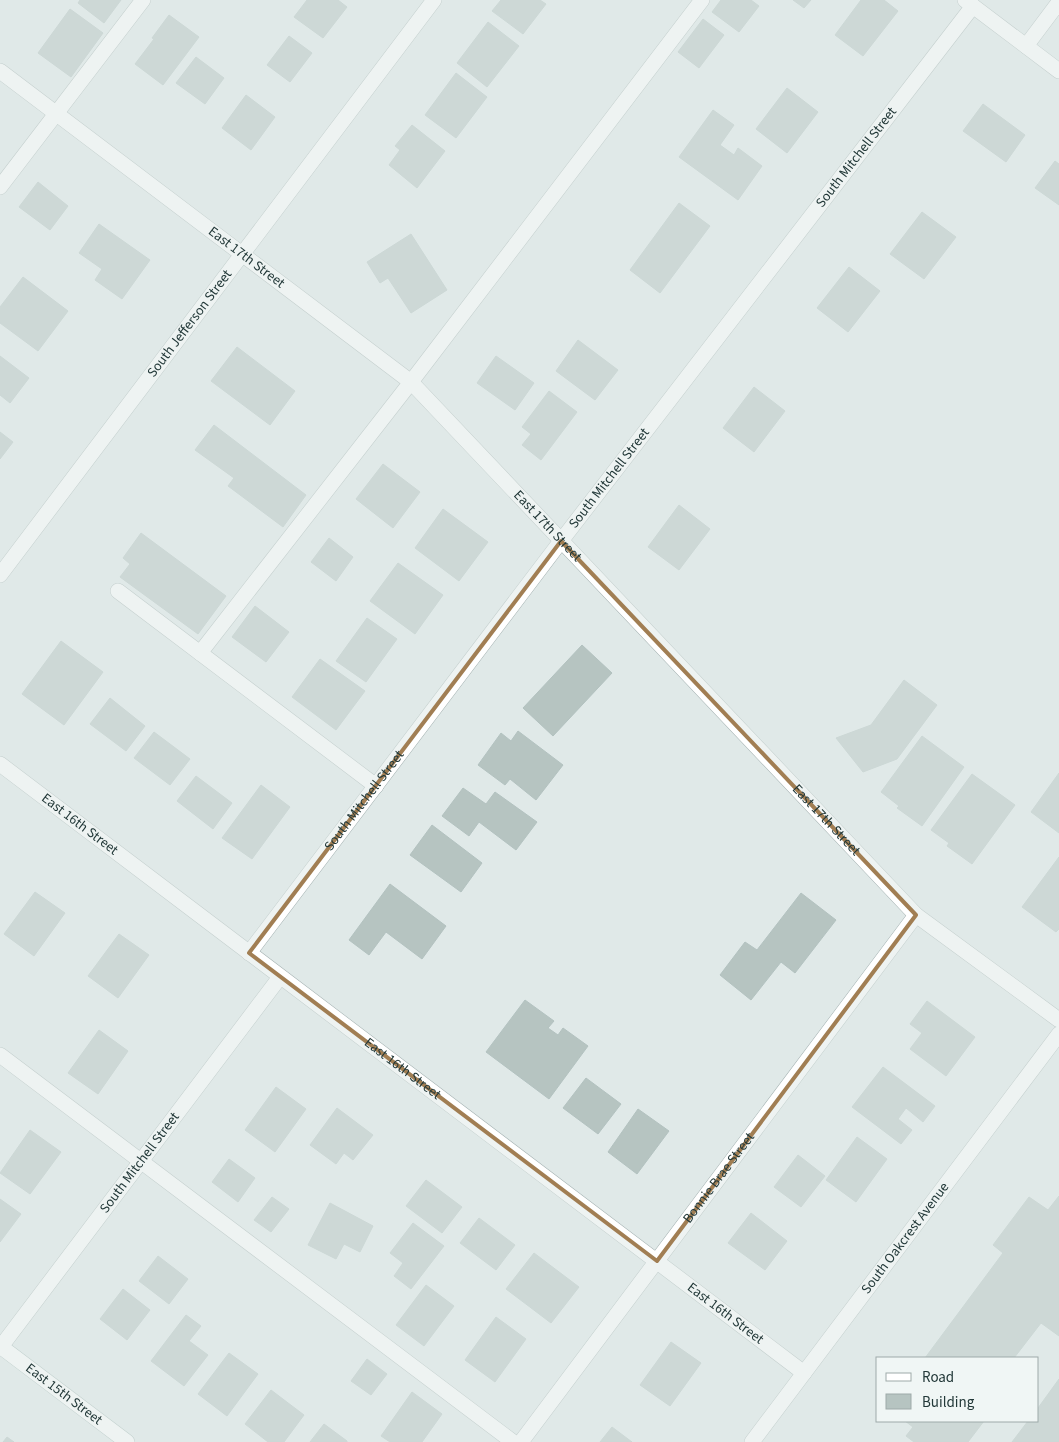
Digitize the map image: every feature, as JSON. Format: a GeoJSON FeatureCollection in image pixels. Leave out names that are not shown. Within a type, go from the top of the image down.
{"type":"FeatureCollection","features":[{"type":"Feature","properties":{"kind":"street"},"geometry":{"type":"LineString","coordinates":[[0,187],[142,0]]}},
{"type":"Feature","properties":{"kind":"street","name":"South Jefferson Street"},"geometry":{"type":"LineString","coordinates":[[0,575],[434,0]]}},
{"type":"Feature","properties":{"kind":"street"},"geometry":{"type":"LineString","coordinates":[[200,653],[411,382],[702,0]]}},
{"type":"Feature","properties":{"kind":"street"},"geometry":{"type":"LineString","coordinates":[[1026,46],[1059,2]]}},
{"type":"Feature","properties":{"kind":"street"},"geometry":{"type":"LineString","coordinates":[[969,3],[1059,71]]}},
{"type":"Feature","properties":{"kind":"street","name":"South Mitchell Street"},"geometry":{"type":"LineString","coordinates":[[249,953],[969,3]]}},
{"type":"Feature","properties":{"kind":"street","name":"East 17th Street"},"geometry":{"type":"LineString","coordinates":[[0,71],[411,382],[916,915],[1059,1020]]}},
{"type":"Feature","properties":{"kind":"street"},"geometry":{"type":"LineString","coordinates":[[118,591],[376,786]]}},
{"type":"Feature","properties":{"kind":"street","name":"East 16th Street"},"geometry":{"type":"LineString","coordinates":[[0,764],[804,1373]]}},
{"type":"Feature","properties":{"kind":"street","name":"Bonnie Brae Street"},"geometry":{"type":"LineString","coordinates":[[521,1442],[916,915]]}},
{"type":"Feature","properties":{"kind":"street","name":"South Mitchell Street"},"geometry":{"type":"LineString","coordinates":[[0,1347],[280,977]]}},
{"type":"Feature","properties":{"kind":"street","name":"South Oakcrest Avenue"},"geometry":{"type":"LineString","coordinates":[[752,1442],[1059,1034]]}},
{"type":"Feature","properties":{"kind":"street"},"geometry":{"type":"LineString","coordinates":[[0,1055],[513,1442]]}},
{"type":"Feature","properties":{"kind":"street","name":"East 15th Street"},"geometry":{"type":"LineString","coordinates":[[0,1347],[128,1442]]}},
{"type":"Feature","properties":{"kind":"highlighted area"},"geometry":{"type":"Polygon","coordinates":[[[561,541],[916,915],[657,1261],[249,953],[561,541]]]}},
{"type":"Feature","properties":{"kind":"building"},"geometry":{"type":"Polygon","coordinates":[[[80,0],[121,0],[104,23],[78,3],[80,0]]]}},
{"type":"Feature","properties":{"kind":"building"},"geometry":{"type":"Polygon","coordinates":[[[307,0],[338,0],[347,7],[323,38],[294,17],[307,0]]]}},
{"type":"Feature","properties":{"kind":"building"},"geometry":{"type":"Polygon","coordinates":[[[501,0],[540,0],[546,4],[523,34],[492,11],[501,0]]]}},
{"type":"Feature","properties":{"kind":"building"},"geometry":{"type":"Polygon","coordinates":[[[721,0],[751,0],[759,6],[739,32],[712,12],[721,0]]]}},
{"type":"Feature","properties":{"kind":"building"},"geometry":{"type":"Polygon","coordinates":[[[793,0],[811,0],[804,8],[793,0]]]}},
{"type":"Feature","properties":{"kind":"building"},"geometry":{"type":"Polygon","coordinates":[[[861,0],[884,0],[898,11],[863,56],[835,35],[861,0]]]}},
{"type":"Feature","properties":{"kind":"building"},"geometry":{"type":"Polygon","coordinates":[[[70,9],[103,33],[71,77],[38,53],[70,9]]]}},
{"type":"Feature","properties":{"kind":"building"},"geometry":{"type":"Polygon","coordinates":[[[169,15],[199,37],[163,85],[135,64],[169,15]]]}},
{"type":"Feature","properties":{"kind":"building"},"geometry":{"type":"Polygon","coordinates":[[[703,19],[724,35],[699,68],[678,52],[703,19]]]}},
{"type":"Feature","properties":{"kind":"building"},"geometry":{"type":"Polygon","coordinates":[[[488,22],[519,46],[487,87],[457,63],[488,22]]]}},
{"type":"Feature","properties":{"kind":"building"},"geometry":{"type":"Polygon","coordinates":[[[289,36],[312,53],[290,82],[267,65],[289,36]]]}},
{"type":"Feature","properties":{"kind":"building"},"geometry":{"type":"Polygon","coordinates":[[[196,57],[224,78],[205,104],[176,83],[196,57]]]}},
{"type":"Feature","properties":{"kind":"building"},"geometry":{"type":"Polygon","coordinates":[[[456,73],[487,97],[456,138],[425,115],[456,73]]]}},
{"type":"Feature","properties":{"kind":"building"},"geometry":{"type":"Polygon","coordinates":[[[787,88],[818,112],[787,153],[756,129],[787,88]]]}},
{"type":"Feature","properties":{"kind":"building"},"geometry":{"type":"Polygon","coordinates":[[[246,95],[275,117],[251,150],[222,128],[246,95]]]}},
{"type":"Feature","properties":{"kind":"building"},"geometry":{"type":"Polygon","coordinates":[[[983,104],[1025,135],[1006,162],[963,131],[983,104]]]}},
{"type":"Feature","properties":{"kind":"building"},"geometry":{"type":"Polygon","coordinates":[[[713,110],[734,125],[720,145],[734,155],[738,148],[762,166],[738,200],[679,157],[713,110]]]}},
{"type":"Feature","properties":{"kind":"building"},"geometry":{"type":"Polygon","coordinates":[[[412,125],[445,151],[417,188],[389,165],[400,150],[395,146],[412,125]]]}},
{"type":"Feature","properties":{"kind":"building"},"geometry":{"type":"Polygon","coordinates":[[[1055,161],[1059,164],[1059,205],[1035,188],[1055,161]]]}},
{"type":"Feature","properties":{"kind":"building"},"geometry":{"type":"Polygon","coordinates":[[[38,182],[68,206],[50,230],[19,207],[38,182]]]}},
{"type":"Feature","properties":{"kind":"building"},"geometry":{"type":"Polygon","coordinates":[[[679,203],[710,226],[660,293],[630,270],[679,203]]]}},
{"type":"Feature","properties":{"kind":"building"},"geometry":{"type":"Polygon","coordinates":[[[922,212],[956,237],[924,279],[890,254],[922,212]]]}},
{"type":"Feature","properties":{"kind":"building"},"geometry":{"type":"Polygon","coordinates":[[[99,224],[150,260],[122,299],[95,280],[102,269],[79,253],[99,224]]]}},
{"type":"Feature","properties":{"kind":"building"},"geometry":{"type":"Polygon","coordinates":[[[411,234],[447,290],[411,313],[388,278],[380,283],[367,262],[411,234]]]}},
{"type":"Feature","properties":{"kind":"building"},"geometry":{"type":"Polygon","coordinates":[[[849,267],[880,291],[848,332],[817,308],[849,267]]]}},
{"type":"Feature","properties":{"kind":"building"},"geometry":{"type":"Polygon","coordinates":[[[23,277],[68,311],[38,351],[0,323],[0,307],[23,277]]]}},
{"type":"Feature","properties":{"kind":"building"},"geometry":{"type":"Polygon","coordinates":[[[578,340],[618,370],[595,400],[556,371],[578,340]]]}},
{"type":"Feature","properties":{"kind":"building"},"geometry":{"type":"Polygon","coordinates":[[[237,347],[295,391],[270,425],[211,381],[237,347]]]}},
{"type":"Feature","properties":{"kind":"building"},"geometry":{"type":"Polygon","coordinates":[[[0,356],[29,378],[10,403],[0,395],[0,356]]]}},
{"type":"Feature","properties":{"kind":"building"},"geometry":{"type":"Polygon","coordinates":[[[496,356],[534,383],[515,410],[477,383],[496,356]]]}},
{"type":"Feature","properties":{"kind":"building"},"geometry":{"type":"Polygon","coordinates":[[[754,387],[785,411],[754,452],[723,428],[754,387]]]}},
{"type":"Feature","properties":{"kind":"building"},"geometry":{"type":"Polygon","coordinates":[[[549,391],[577,412],[541,460],[522,445],[531,434],[522,427],[549,391]]]}},
{"type":"Feature","properties":{"kind":"building"},"geometry":{"type":"Polygon","coordinates":[[[214,425],[306,495],[283,527],[228,486],[234,478],[195,450],[214,425]]]}},
{"type":"Feature","properties":{"kind":"building"},"geometry":{"type":"Polygon","coordinates":[[[0,432],[13,442],[0,459],[0,432]]]}},
{"type":"Feature","properties":{"kind":"building"},"geometry":{"type":"Polygon","coordinates":[[[383,464],[420,492],[393,528],[356,499],[383,464]]]}},
{"type":"Feature","properties":{"kind":"building"},"geometry":{"type":"Polygon","coordinates":[[[679,505],[710,529],[679,570],[648,547],[679,505]]]}},
{"type":"Feature","properties":{"kind":"building"},"geometry":{"type":"Polygon","coordinates":[[[443,509],[488,542],[459,581],[415,548],[443,509]]]}},
{"type":"Feature","properties":{"kind":"building"},"geometry":{"type":"Polygon","coordinates":[[[141,533],[226,596],[198,634],[120,577],[130,564],[123,558],[141,533]]]}},
{"type":"Feature","properties":{"kind":"building"},"geometry":{"type":"Polygon","coordinates":[[[329,538],[353,557],[336,581],[311,562],[329,538]]]}},
{"type":"Feature","properties":{"kind":"building"},"geometry":{"type":"Polygon","coordinates":[[[398,563],[443,595],[415,634],[370,601],[398,563]]]}},
{"type":"Feature","properties":{"kind":"building"},"geometry":{"type":"Polygon","coordinates":[[[255,606],[289,632],[266,662],[232,637],[255,606]]]}},
{"type":"Feature","properties":{"kind":"building"},"geometry":{"type":"Polygon","coordinates":[[[367,618],[397,639],[366,682],[336,661],[367,618]]]}},
{"type":"Feature","properties":{"kind":"building"},"geometry":{"type":"Polygon","coordinates":[[[61,641],[103,672],[64,725],[22,694],[61,641]]]}},
{"type":"Feature","properties":{"kind":"building"},"geometry":{"type":"Polygon","coordinates":[[[582,645],[612,673],[553,736],[523,708],[582,645]]]}},
{"type":"Feature","properties":{"kind":"building"},"geometry":{"type":"Polygon","coordinates":[[[320,659],[365,691],[336,730],[292,697],[320,659]]]}},
{"type":"Feature","properties":{"kind":"building"},"geometry":{"type":"Polygon","coordinates":[[[904,680],[937,705],[897,759],[863,772],[836,738],[871,725],[904,680]]]}},
{"type":"Feature","properties":{"kind":"building"},"geometry":{"type":"Polygon","coordinates":[[[110,698],[145,726],[126,751],[90,724],[110,698]]]}},
{"type":"Feature","properties":{"kind":"building"},"geometry":{"type":"Polygon","coordinates":[[[518,731],[563,765],[536,800],[510,779],[505,785],[478,765],[501,733],[511,741],[518,731]]]}},
{"type":"Feature","properties":{"kind":"building"},"geometry":{"type":"Polygon","coordinates":[[[154,732],[190,759],[170,785],[134,758],[154,732]]]}},
{"type":"Feature","properties":{"kind":"building"},"geometry":{"type":"Polygon","coordinates":[[[922,736],[964,767],[922,826],[897,808],[899,806],[881,792],[922,736]]]}},
{"type":"Feature","properties":{"kind":"building"},"geometry":{"type":"Polygon","coordinates":[[[1059,773],[1059,833],[1031,812],[1059,773]]]}},
{"type":"Feature","properties":{"kind":"building"},"geometry":{"type":"Polygon","coordinates":[[[972,774],[1015,805],[972,864],[947,846],[949,843],[931,830],[972,774]]]}},
{"type":"Feature","properties":{"kind":"building"},"geometry":{"type":"Polygon","coordinates":[[[196,776],[232,803],[213,829],[177,801],[196,776]]]}},
{"type":"Feature","properties":{"kind":"building"},"geometry":{"type":"Polygon","coordinates":[[[261,785],[290,807],[252,859],[222,838],[261,785]]]}},
{"type":"Feature","properties":{"kind":"building"},"geometry":{"type":"Polygon","coordinates":[[[463,788],[486,804],[495,792],[537,822],[516,850],[479,822],[469,836],[442,816],[463,788]]]}},
{"type":"Feature","properties":{"kind":"building"},"geometry":{"type":"Polygon","coordinates":[[[432,825],[482,863],[461,892],[410,855],[432,825]]]}},
{"type":"Feature","properties":{"kind":"building"},"geometry":{"type":"Polygon","coordinates":[[[1059,857],[1059,929],[1056,932],[1022,907],[1059,857]]]}},
{"type":"Feature","properties":{"kind":"building"},"geometry":{"type":"Polygon","coordinates":[[[390,884],[446,926],[422,959],[386,932],[369,955],[349,940],[390,884]]]}},
{"type":"Feature","properties":{"kind":"building"},"geometry":{"type":"Polygon","coordinates":[[[35,892],[65,913],[34,956],[4,934],[35,892]]]}},
{"type":"Feature","properties":{"kind":"building"},"geometry":{"type":"Polygon","coordinates":[[[801,893],[836,920],[795,973],[781,962],[751,1000],[720,975],[745,942],[757,950],[801,893]]]}},
{"type":"Feature","properties":{"kind":"building"},"geometry":{"type":"Polygon","coordinates":[[[119,934],[149,955],[118,998],[88,976],[119,934]]]}},
{"type":"Feature","properties":{"kind":"building"},"geometry":{"type":"Polygon","coordinates":[[[525,1000],[554,1021],[548,1028],[558,1035],[563,1028],[588,1046],[549,1099],[486,1052],[525,1000]]]}},
{"type":"Feature","properties":{"kind":"building"},"geometry":{"type":"Polygon","coordinates":[[[927,1001],[975,1037],[946,1076],[910,1049],[922,1033],[910,1024],[927,1001]]]}},
{"type":"Feature","properties":{"kind":"building"},"geometry":{"type":"Polygon","coordinates":[[[99,1030],[128,1051],[98,1094],[68,1073],[99,1030]]]}},
{"type":"Feature","properties":{"kind":"building"},"geometry":{"type":"Polygon","coordinates":[[[883,1067],[935,1106],[923,1122],[906,1108],[898,1119],[912,1130],[901,1144],[852,1107],[883,1067]]]}},
{"type":"Feature","properties":{"kind":"building"},"geometry":{"type":"Polygon","coordinates":[[[586,1078],[621,1104],[598,1134],[563,1108],[586,1078]]]}},
{"type":"Feature","properties":{"kind":"building"},"geometry":{"type":"Polygon","coordinates":[[[276,1087],[306,1109],[275,1152],[245,1130],[276,1087]]]}},
{"type":"Feature","properties":{"kind":"building"},"geometry":{"type":"Polygon","coordinates":[[[337,1108],[373,1135],[353,1160],[344,1153],[336,1164],[310,1145],[337,1108]]]}},
{"type":"Feature","properties":{"kind":"building"},"geometry":{"type":"Polygon","coordinates":[[[638,1109],[669,1131],[637,1174],[608,1152],[638,1109]]]}},
{"type":"Feature","properties":{"kind":"building"},"geometry":{"type":"Polygon","coordinates":[[[30,1130],[61,1152],[30,1194],[0,1173],[30,1130]]]}},
{"type":"Feature","properties":{"kind":"building"},"geometry":{"type":"Polygon","coordinates":[[[857,1137],[887,1159],[856,1202],[826,1180],[857,1137]]]}},
{"type":"Feature","properties":{"kind":"building"},"geometry":{"type":"Polygon","coordinates":[[[798,1155],[825,1176],[801,1207],[774,1187],[798,1155]]]}},
{"type":"Feature","properties":{"kind":"building"},"geometry":{"type":"Polygon","coordinates":[[[229,1159],[255,1178],[238,1202],[212,1182],[229,1159]]]}},
{"type":"Feature","properties":{"kind":"building"},"geometry":{"type":"Polygon","coordinates":[[[426,1180],[462,1207],[442,1233],[406,1206],[426,1180]]]}},
{"type":"Feature","properties":{"kind":"building"},"geometry":{"type":"Polygon","coordinates":[[[1059,1196],[1059,1336],[1041,1323],[1015,1357],[926,1357],[1003,1253],[993,1245],[1029,1197],[1048,1210],[1059,1196]]]}},
{"type":"Feature","properties":{"kind":"building"},"geometry":{"type":"Polygon","coordinates":[[[272,1197],[289,1209],[271,1232],[254,1220],[272,1197]]]}},
{"type":"Feature","properties":{"kind":"building"},"geometry":{"type":"Polygon","coordinates":[[[0,1199],[21,1214],[0,1242],[0,1199]]]}},
{"type":"Feature","properties":{"kind":"building"},"geometry":{"type":"Polygon","coordinates":[[[330,1203],[373,1226],[360,1252],[344,1244],[336,1259],[308,1245],[330,1203]]]}},
{"type":"Feature","properties":{"kind":"building"},"geometry":{"type":"Polygon","coordinates":[[[751,1213],[787,1241],[765,1270],[728,1243],[751,1213]]]}},
{"type":"Feature","properties":{"kind":"building"},"geometry":{"type":"Polygon","coordinates":[[[479,1218],[515,1245],[496,1270],[460,1243],[479,1218]]]}},
{"type":"Feature","properties":{"kind":"building"},"geometry":{"type":"Polygon","coordinates":[[[413,1223],[444,1246],[411,1289],[394,1276],[403,1263],[390,1253],[413,1223]]]}},
{"type":"Feature","properties":{"kind":"building"},"geometry":{"type":"Polygon","coordinates":[[[534,1253],[579,1287],[551,1323],[506,1289],[534,1253]]]}},
{"type":"Feature","properties":{"kind":"building"},"geometry":{"type":"Polygon","coordinates":[[[158,1256],[188,1279],[169,1304],[139,1281],[158,1256]]]}},
{"type":"Feature","properties":{"kind":"building"},"geometry":{"type":"Polygon","coordinates":[[[426,1285],[454,1306],[424,1346],[396,1325],[426,1285]]]}},
{"type":"Feature","properties":{"kind":"building"},"geometry":{"type":"Polygon","coordinates":[[[123,1289],[150,1310],[127,1340],[100,1319],[123,1289]]]}},
{"type":"Feature","properties":{"kind":"building"},"geometry":{"type":"Polygon","coordinates":[[[186,1315],[201,1326],[189,1341],[208,1355],[184,1386],[151,1361],[186,1315]]]}},
{"type":"Feature","properties":{"kind":"building"},"geometry":{"type":"Polygon","coordinates":[[[496,1317],[526,1339],[495,1382],[465,1360],[496,1317]]]}},
{"type":"Feature","properties":{"kind":"building"},"geometry":{"type":"Polygon","coordinates":[[[671,1342],[701,1363],[670,1406],[640,1385],[671,1342]]]}},
{"type":"Feature","properties":{"kind":"building"},"geometry":{"type":"Polygon","coordinates":[[[229,1353],[258,1374],[227,1416],[198,1394],[229,1353]]]}},
{"type":"Feature","properties":{"kind":"building"},"geometry":{"type":"Polygon","coordinates":[[[367,1359],[387,1374],[371,1395],[351,1381],[367,1359]]]}},
{"type":"Feature","properties":{"kind":"building"},"geometry":{"type":"Polygon","coordinates":[[[1059,1379],[1059,1442],[1012,1442],[1027,1422],[1039,1422],[1039,1407],[1059,1379]]]}},
{"type":"Feature","properties":{"kind":"building"},"geometry":{"type":"Polygon","coordinates":[[[271,1390],[304,1415],[284,1442],[268,1442],[245,1424],[271,1390]]]}},
{"type":"Feature","properties":{"kind":"building"},"geometry":{"type":"Polygon","coordinates":[[[412,1392],[442,1414],[422,1442],[390,1442],[381,1436],[412,1392]]]}},
{"type":"Feature","properties":{"kind":"building"},"geometry":{"type":"Polygon","coordinates":[[[906,1422],[983,1422],[968,1442],[914,1442],[906,1436],[913,1427],[906,1422]]]}},
{"type":"Feature","properties":{"kind":"building"},"geometry":{"type":"Polygon","coordinates":[[[324,1424],[347,1441],[347,1442],[310,1442],[324,1424]]]}},
{"type":"Feature","properties":{"kind":"building"},"geometry":{"type":"Polygon","coordinates":[[[612,1427],[632,1442],[600,1442],[612,1427]]]}},
{"type":"Feature","properties":{"kind":"building"},"geometry":{"type":"Polygon","coordinates":[[[7,1437],[14,1442],[3,1442],[7,1437]]]}}]}
